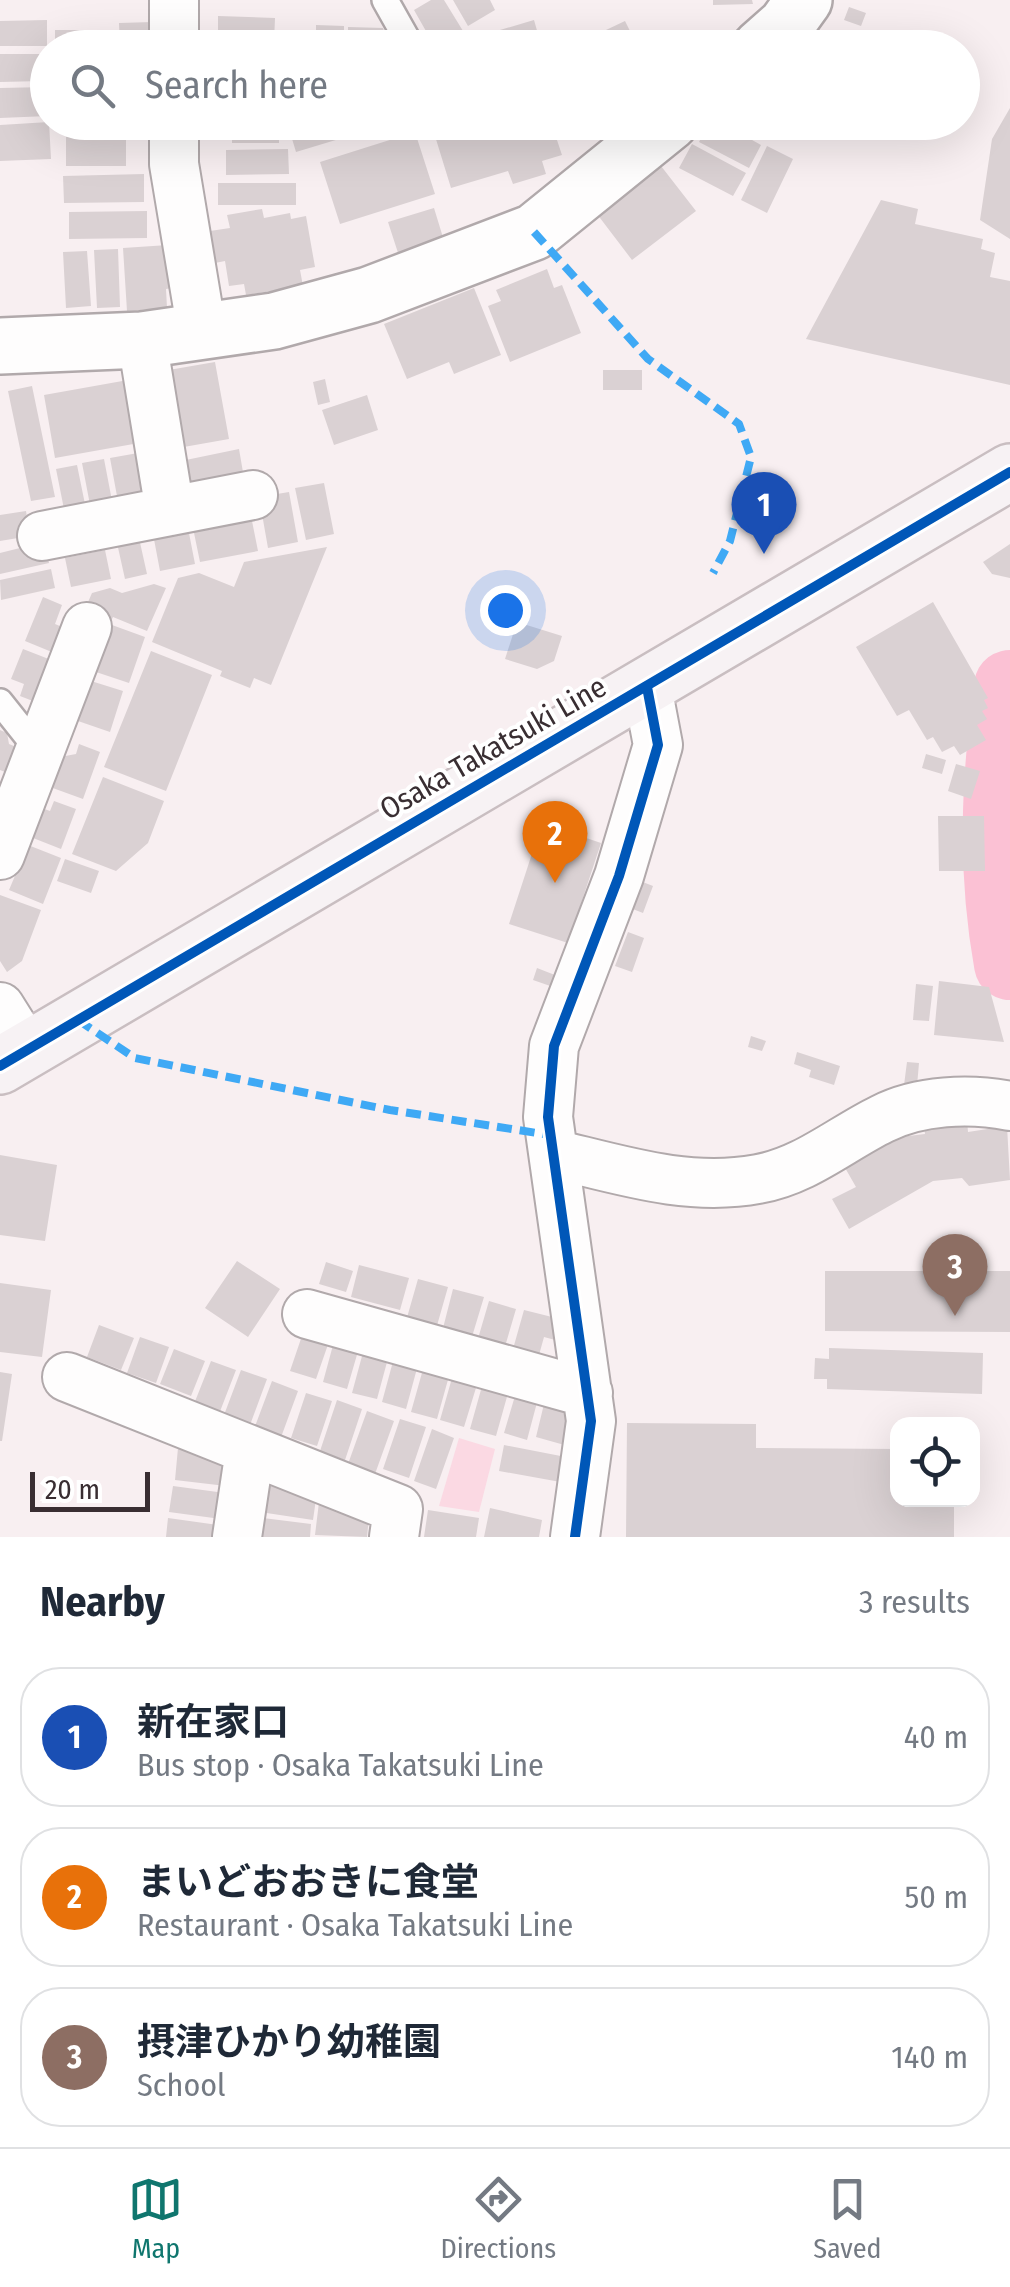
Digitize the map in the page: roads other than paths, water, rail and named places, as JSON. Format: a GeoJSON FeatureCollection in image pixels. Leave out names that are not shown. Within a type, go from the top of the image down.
{"type":"FeatureCollection","features":[{"type":"Feature","properties":{"kind":"main road","name":"Osaka Takatsuki Line"},"geometry":{"type":"LineString","coordinates":[[9,1041],[646,687],[1010,472]]}},
{"type":"Feature","properties":{"kind":"street"},"geometry":{"type":"LineString","coordinates":[[174,0],[174,30]]}},
{"type":"Feature","properties":{"kind":"street"},"geometry":{"type":"LineString","coordinates":[[780,30],[804,0]]}},
{"type":"Feature","properties":{"kind":"street"},"geometry":{"type":"LineString","coordinates":[[174,140],[174,164],[202,332]]}},
{"type":"Feature","properties":{"kind":"street"},"geometry":{"type":"LineString","coordinates":[[0,346],[142,340],[202,332],[274,322],[369,296],[534,232],[648,140]]}},
{"type":"Feature","properties":{"kind":"street"},"geometry":{"type":"LineString","coordinates":[[142,340],[170,512]]}},
{"type":"Feature","properties":{"kind":"street"},"geometry":{"type":"LineString","coordinates":[[42,536],[254,496]]}},
{"type":"Feature","properties":{"kind":"street"},"geometry":{"type":"LineString","coordinates":[[0,855],[87,626]]}},
{"type":"Feature","properties":{"kind":"street"},"geometry":{"type":"LineString","coordinates":[[575,1537],[591,1421],[548,1117],[554,1046],[619,876],[658,745],[646,687]]}},
{"type":"Feature","properties":{"kind":"street"},"geometry":{"type":"LineString","coordinates":[[554,1154],[664,1180],[761,1179],[816,1158],[884,1118],[926,1104],[1010,1106]]}},
{"type":"Feature","properties":{"kind":"street"},"geometry":{"type":"LineString","coordinates":[[307,1314],[588,1393]]}},
{"type":"Feature","properties":{"kind":"street"},"geometry":{"type":"LineString","coordinates":[[67,1377],[398,1509],[394,1537]]}},
{"type":"Feature","properties":{"kind":"street"},"geometry":{"type":"LineString","coordinates":[[237,1537],[250,1450]]}},
{"type":"Feature","properties":{"kind":"lane"},"geometry":{"type":"LineString","coordinates":[[385,0],[402,30]]}},
{"type":"Feature","properties":{"kind":"lane"},"geometry":{"type":"LineString","coordinates":[[0,702],[39,751]]}},
{"type":"Feature","properties":{"kind":"waterway"},"geometry":{"type":"LineString","coordinates":[[1010,686],[999,825],[1001,894],[1010,964]]}},
{"type":"Feature","properties":{"kind":"place","name":"新在家口"},"geometry":{"type":"Point","coordinates":[764,554]}},
{"type":"Feature","properties":{"kind":"place","name":"まいどおおきに食堂"},"geometry":{"type":"Point","coordinates":[555,883]}},
{"type":"Feature","properties":{"kind":"place","name":"摂津ひかり幼稚園"},"geometry":{"type":"Point","coordinates":[955,1316]}}]}
